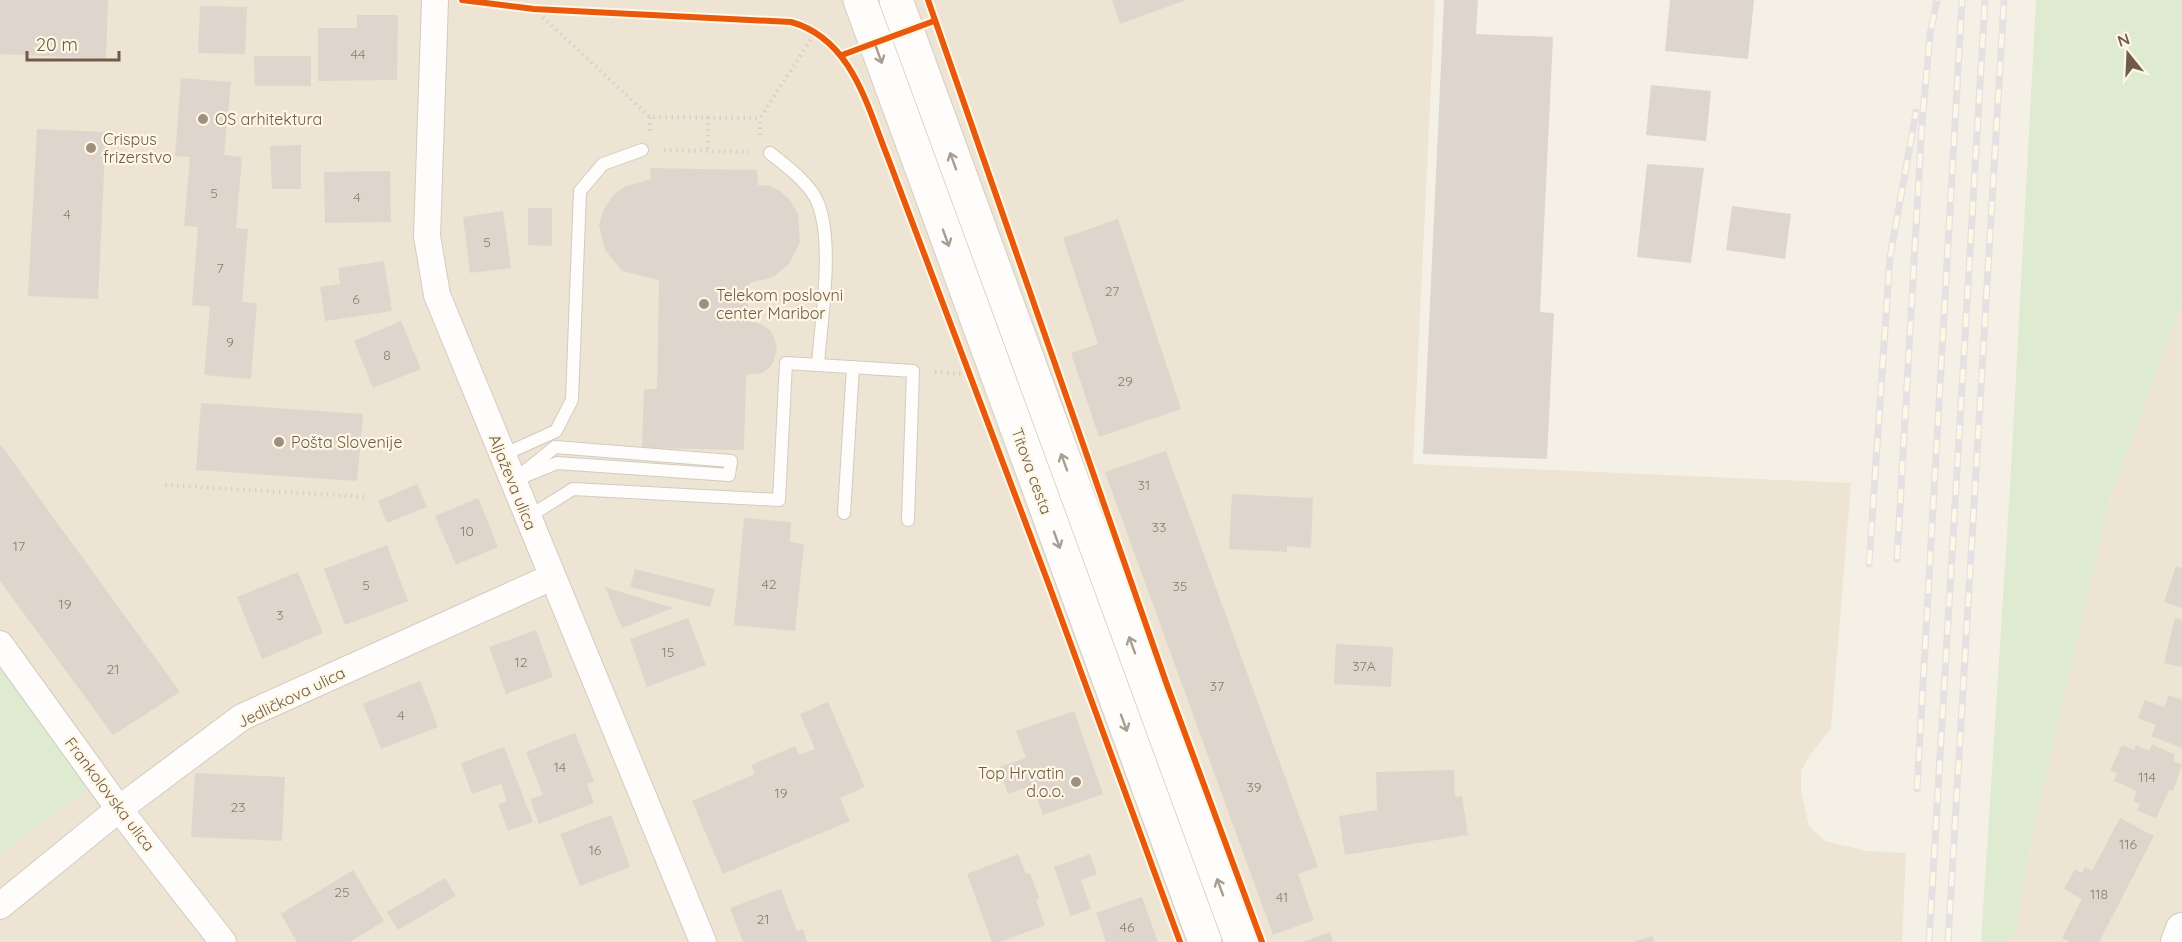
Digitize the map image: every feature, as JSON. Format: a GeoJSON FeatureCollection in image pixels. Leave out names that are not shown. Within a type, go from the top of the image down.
{"type":"FeatureCollection","features":[{"type":"Feature","properties":{"kind":"main road","name":"Titova cesta"},"geometry":{"type":"LineString","coordinates":[[860,0],[1205,942]]}},
{"type":"Feature","properties":{"kind":"main road","name":"Titova cesta"},"geometry":{"type":"LineString","coordinates":[[896,0],[1240,942]]}},
{"type":"Feature","properties":{"kind":"street","name":"Aljaževa ulica"},"geometry":{"type":"LineString","coordinates":[[435,0],[427,236],[437,295],[703,942]]}},
{"type":"Feature","properties":{"kind":"street","name":"Jedličkova ulica"},"geometry":{"type":"LineString","coordinates":[[0,906],[119,808],[242,717],[552,577]]}},
{"type":"Feature","properties":{"kind":"street","name":"Frankolovska ulica"},"geometry":{"type":"LineString","coordinates":[[0,644],[119,808],[223,942]]}},
{"type":"Feature","properties":{"kind":"street"},"geometry":{"type":"LineString","coordinates":[[2177,942],[2182,929]]}},
{"type":"Feature","properties":{"kind":"lane"},"geometry":{"type":"LineString","coordinates":[[502,455],[556,431],[572,400],[580,191],[603,164],[642,150]]}},
{"type":"Feature","properties":{"kind":"lane"},"geometry":{"type":"LineString","coordinates":[[770,153],[804,184],[818,202],[826,237],[818,365]]}},
{"type":"Feature","properties":{"kind":"lane"},"geometry":{"type":"LineString","coordinates":[[528,517],[573,489],[779,500],[786,363],[913,371],[908,520]]}},
{"type":"Feature","properties":{"kind":"lane"},"geometry":{"type":"LineString","coordinates":[[844,513],[853,367]]}},
{"type":"Feature","properties":{"kind":"lane"},"geometry":{"type":"LineString","coordinates":[[555,447],[731,462],[729,475],[557,463],[513,481],[555,447]]}},
{"type":"Feature","properties":{"kind":"path"},"geometry":{"type":"LineString","coordinates":[[522,8],[545,10]]}},
{"type":"Feature","properties":{"kind":"path"},"geometry":{"type":"LineString","coordinates":[[534,9],[650,117],[760,118],[814,32]]}},
{"type":"Feature","properties":{"kind":"path"},"geometry":{"type":"LineString","coordinates":[[708,117],[708,152]]}},
{"type":"Feature","properties":{"kind":"path"},"geometry":{"type":"LineString","coordinates":[[642,150],[770,153]]}},
{"type":"Feature","properties":{"kind":"path"},"geometry":{"type":"LineString","coordinates":[[913,371],[970,374],[966,363]]}},
{"type":"Feature","properties":{"kind":"path"},"geometry":{"type":"LineString","coordinates":[[165,485],[366,497]]}},
{"type":"Feature","properties":{"kind":"shaded area"},"geometry":{"type":"Polygon","coordinates":[[[0,0],[1435,0],[1413,464],[1851,483],[1831,729],[1812,752],[1801,771],[1801,790],[1809,826],[1825,841],[1867,851],[1906,853],[1902,942],[0,942],[0,0]]]}},
{"type":"Feature","properties":{"kind":"shaded area"},"geometry":{"type":"Polygon","coordinates":[[[2182,302],[2182,942],[2003,942],[2015,933],[2035,823],[2110,498],[2182,302]]]}},
{"type":"Feature","properties":{"kind":"green space"},"geometry":{"type":"Polygon","coordinates":[[[2036,0],[2182,0],[2182,302],[2110,498],[2035,823],[2015,933],[2003,942],[1981,942],[2010,488],[2036,0]]]}},
{"type":"Feature","properties":{"kind":"green space"},"geometry":{"type":"Polygon","coordinates":[[[0,665],[91,787],[0,854],[0,665]]]}},
{"type":"Feature","properties":{"kind":"building"},"geometry":{"type":"Polygon","coordinates":[[[0,0],[108,0],[106,59],[0,54],[0,0]]]}},
{"type":"Feature","properties":{"kind":"building"},"geometry":{"type":"Polygon","coordinates":[[[1112,0],[1186,0],[1120,24],[1112,0]]]}},
{"type":"Feature","properties":{"kind":"building"},"geometry":{"type":"Polygon","coordinates":[[[1444,0],[1478,0],[1476,34],[1553,37],[1540,312],[1554,313],[1547,459],[1423,454],[1444,0]]]}},
{"type":"Feature","properties":{"kind":"building"},"geometry":{"type":"Polygon","coordinates":[[[1670,0],[1754,0],[1748,59],[1665,51],[1670,0]]]}},
{"type":"Feature","properties":{"kind":"building"},"geometry":{"type":"Polygon","coordinates":[[[200,6],[247,7],[245,54],[198,53],[200,6]]]}},
{"type":"Feature","properties":{"kind":"building"},"geometry":{"type":"Polygon","coordinates":[[[357,15],[398,15],[397,80],[318,81],[318,28],[357,28],[357,15]]]}},
{"type":"Feature","properties":{"kind":"building"},"geometry":{"type":"Polygon","coordinates":[[[254,56],[311,56],[311,86],[255,86],[254,56]]]}},
{"type":"Feature","properties":{"kind":"building"},"geometry":{"type":"Polygon","coordinates":[[[181,78],[231,82],[224,155],[242,157],[236,228],[248,229],[242,302],[257,303],[251,379],[204,375],[210,307],[192,305],[198,227],[184,226],[190,157],[175,156],[181,78]]]}},
{"type":"Feature","properties":{"kind":"building"},"geometry":{"type":"Polygon","coordinates":[[[1651,85],[1711,91],[1706,141],[1646,135],[1651,85]]]}},
{"type":"Feature","properties":{"kind":"building"},"geometry":{"type":"Polygon","coordinates":[[[37,129],[106,132],[98,299],[28,296],[37,129]]]}},
{"type":"Feature","properties":{"kind":"building"},"geometry":{"type":"Polygon","coordinates":[[[301,145],[301,189],[272,189],[270,146],[301,145]]]}},
{"type":"Feature","properties":{"kind":"building"},"geometry":{"type":"Polygon","coordinates":[[[1647,164],[1704,168],[1691,263],[1637,257],[1647,164]]]}},
{"type":"Feature","properties":{"kind":"building","name":"Telekom poslovni center Maribor"},"geometry":{"type":"Polygon","coordinates":[[[650,168],[757,170],[758,185],[770,186],[780,191],[790,200],[798,214],[800,242],[789,264],[773,277],[749,283],[747,321],[761,324],[771,331],[777,346],[774,361],[769,368],[762,373],[746,375],[744,450],[642,448],[644,389],[657,389],[659,280],[622,271],[605,250],[599,225],[603,211],[613,195],[624,187],[651,179],[650,168]]]}},
{"type":"Feature","properties":{"kind":"building"},"geometry":{"type":"Polygon","coordinates":[[[390,171],[391,222],[325,223],[324,172],[390,171]]]}},
{"type":"Feature","properties":{"kind":"building"},"geometry":{"type":"Polygon","coordinates":[[[1732,206],[1791,214],[1785,259],[1726,250],[1732,206]]]}},
{"type":"Feature","properties":{"kind":"building"},"geometry":{"type":"Polygon","coordinates":[[[528,208],[552,208],[552,246],[528,245],[528,208]]]}},
{"type":"Feature","properties":{"kind":"building"},"geometry":{"type":"Polygon","coordinates":[[[503,211],[511,268],[470,273],[463,217],[503,211]]]}},
{"type":"Feature","properties":{"kind":"building"},"geometry":{"type":"Polygon","coordinates":[[[1118,219],[1181,409],[1099,437],[1071,353],[1098,344],[1063,238],[1118,219]]]}},
{"type":"Feature","properties":{"kind":"building"},"geometry":{"type":"Polygon","coordinates":[[[384,261],[392,311],[325,321],[320,287],[340,284],[338,268],[384,261]]]}},
{"type":"Feature","properties":{"kind":"building"},"geometry":{"type":"Polygon","coordinates":[[[401,321],[421,369],[373,388],[354,341],[401,321]]]}},
{"type":"Feature","properties":{"kind":"building","name":"Pošta Slovenije"},"geometry":{"type":"Polygon","coordinates":[[[201,403],[363,414],[357,481],[196,470],[201,403]]]}},
{"type":"Feature","properties":{"kind":"building"},"geometry":{"type":"Polygon","coordinates":[[[0,444],[180,692],[113,735],[0,581],[0,444]]]}},
{"type":"Feature","properties":{"kind":"building"},"geometry":{"type":"Polygon","coordinates":[[[1166,451],[1318,867],[1298,874],[1314,920],[1273,935],[1105,472],[1166,451]]]}},
{"type":"Feature","properties":{"kind":"building"},"geometry":{"type":"Polygon","coordinates":[[[417,484],[427,507],[387,523],[378,501],[417,484]]]}},
{"type":"Feature","properties":{"kind":"building"},"geometry":{"type":"Polygon","coordinates":[[[1232,494],[1313,498],[1311,548],[1287,546],[1287,552],[1229,549],[1232,494]]]}},
{"type":"Feature","properties":{"kind":"building"},"geometry":{"type":"Polygon","coordinates":[[[478,498],[498,547],[456,565],[435,516],[478,498]]]}},
{"type":"Feature","properties":{"kind":"building"},"geometry":{"type":"Polygon","coordinates":[[[744,518],[791,522],[790,542],[804,544],[795,631],[734,625],[744,518]]]}},
{"type":"Feature","properties":{"kind":"building"},"geometry":{"type":"Polygon","coordinates":[[[387,545],[408,601],[345,625],[324,569],[387,545]]]}},
{"type":"Feature","properties":{"kind":"building"},"geometry":{"type":"Polygon","coordinates":[[[2176,566],[2182,568],[2182,608],[2164,602],[2176,566]]]}},
{"type":"Feature","properties":{"kind":"building"},"geometry":{"type":"Polygon","coordinates":[[[635,569],[715,589],[710,607],[630,587],[635,569]]]}},
{"type":"Feature","properties":{"kind":"building"},"geometry":{"type":"Polygon","coordinates":[[[298,572],[323,633],[262,659],[237,597],[298,572]]]}},
{"type":"Feature","properties":{"kind":"building"},"geometry":{"type":"Polygon","coordinates":[[[605,587],[673,608],[622,628],[605,587]]]}},
{"type":"Feature","properties":{"kind":"building"},"geometry":{"type":"Polygon","coordinates":[[[688,618],[706,665],[647,687],[630,639],[688,618]]]}},
{"type":"Feature","properties":{"kind":"building"},"geometry":{"type":"Polygon","coordinates":[[[2175,618],[2182,620],[2182,667],[2164,663],[2175,618]]]}},
{"type":"Feature","properties":{"kind":"building"},"geometry":{"type":"Polygon","coordinates":[[[536,630],[553,677],[506,694],[489,647],[536,630]]]}},
{"type":"Feature","properties":{"kind":"building"},"geometry":{"type":"Polygon","coordinates":[[[1336,644],[1393,647],[1391,687],[1334,684],[1336,644]]]}},
{"type":"Feature","properties":{"kind":"building"},"geometry":{"type":"Polygon","coordinates":[[[420,681],[438,727],[381,749],[363,704],[420,681]]]}},
{"type":"Feature","properties":{"kind":"building"},"geometry":{"type":"Polygon","coordinates":[[[2169,695],[2182,700],[2182,748],[2151,736],[2156,725],[2138,718],[2145,700],[2164,707],[2169,695]]]}},
{"type":"Feature","properties":{"kind":"building"},"geometry":{"type":"Polygon","coordinates":[[[828,702],[865,787],[840,798],[850,821],[723,874],[692,801],[755,774],[751,765],[795,746],[799,755],[815,749],[800,714],[828,702]]]}},
{"type":"Feature","properties":{"kind":"building"},"geometry":{"type":"Polygon","coordinates":[[[1074,711],[1103,794],[1043,815],[1033,785],[1008,794],[999,767],[1026,758],[1016,731],[1074,711]]]}},
{"type":"Feature","properties":{"kind":"building"},"geometry":{"type":"Polygon","coordinates":[[[575,733],[594,781],[587,784],[594,803],[539,824],[530,799],[543,795],[526,752],[575,733]]]}},
{"type":"Feature","properties":{"kind":"building"},"geometry":{"type":"Polygon","coordinates":[[[2152,744],[2175,755],[2173,761],[2182,765],[2173,791],[2169,790],[2156,818],[2137,810],[2140,804],[2133,801],[2137,791],[2114,781],[2117,773],[2110,770],[2122,745],[2134,750],[2136,745],[2149,751],[2152,744]]]}},
{"type":"Feature","properties":{"kind":"building"},"geometry":{"type":"Polygon","coordinates":[[[504,747],[533,822],[508,831],[498,804],[507,801],[501,784],[472,794],[461,763],[504,747]]]}},
{"type":"Feature","properties":{"kind":"building"},"geometry":{"type":"Polygon","coordinates":[[[1454,770],[1455,797],[1462,796],[1468,835],[1345,855],[1339,816],[1377,810],[1376,772],[1454,770]]]}},
{"type":"Feature","properties":{"kind":"building"},"geometry":{"type":"Polygon","coordinates":[[[195,773],[285,777],[282,841],[191,837],[195,773]]]}},
{"type":"Feature","properties":{"kind":"building"},"geometry":{"type":"Polygon","coordinates":[[[611,815],[630,867],[580,886],[560,834],[611,815]]]}},
{"type":"Feature","properties":{"kind":"building"},"geometry":{"type":"Polygon","coordinates":[[[2120,818],[2154,836],[2099,942],[2070,942],[2062,938],[2082,899],[2064,889],[2075,869],[2082,873],[2085,867],[2092,871],[2120,818]]]}},
{"type":"Feature","properties":{"kind":"building"},"geometry":{"type":"Polygon","coordinates":[[[1018,854],[1026,874],[1030,873],[1045,925],[1000,942],[992,942],[967,874],[1018,854]]]}},
{"type":"Feature","properties":{"kind":"building"},"geometry":{"type":"Polygon","coordinates":[[[1090,854],[1097,874],[1081,880],[1091,909],[1071,916],[1054,867],[1090,854]]]}},
{"type":"Feature","properties":{"kind":"building"},"geometry":{"type":"Polygon","coordinates":[[[353,870],[384,921],[350,942],[297,942],[281,914],[353,870]]]}},
{"type":"Feature","properties":{"kind":"building"},"geometry":{"type":"Polygon","coordinates":[[[445,878],[456,896],[398,930],[387,912],[445,878]]]}},
{"type":"Feature","properties":{"kind":"building"},"geometry":{"type":"Polygon","coordinates":[[[781,889],[797,931],[803,929],[807,942],[743,942],[730,908],[781,889]]]}},
{"type":"Feature","properties":{"kind":"building"},"geometry":{"type":"Polygon","coordinates":[[[1142,897],[1158,942],[1106,942],[1096,913],[1142,897]]]}},
{"type":"Feature","properties":{"kind":"building"},"geometry":{"type":"Polygon","coordinates":[[[1330,932],[1333,942],[1303,942],[1330,932]]]}},
{"type":"Feature","properties":{"kind":"building"},"geometry":{"type":"Polygon","coordinates":[[[1653,936],[1654,942],[1635,941],[1653,936]]]}},
{"type":"Feature","properties":{"kind":"railway"},"geometry":{"type":"LineString","coordinates":[[1897,559],[1922,123],[1930,35],[1937,0]]}},
{"type":"Feature","properties":{"kind":"railway"},"geometry":{"type":"LineString","coordinates":[[1917,789],[1962,0]]}},
{"type":"Feature","properties":{"kind":"railway"},"geometry":{"type":"LineString","coordinates":[[1929,942],[1985,0]]}},
{"type":"Feature","properties":{"kind":"railway"},"geometry":{"type":"LineString","coordinates":[[1948,942],[2004,0]]}},
{"type":"Feature","properties":{"kind":"railway"},"geometry":{"type":"LineString","coordinates":[[1869,564],[1890,257],[1916,112]]}},
{"type":"Feature","properties":{"kind":"cycle path"},"geometry":{"type":"LineString","coordinates":[[462,0],[534,9],[791,22],[812,31],[829,43],[843,59],[855,77],[873,117],[1180,942]]}},
{"type":"Feature","properties":{"kind":"cycle path"},"geometry":{"type":"LineString","coordinates":[[928,0],[1167,685],[1262,942]]}},
{"type":"Feature","properties":{"kind":"cycle path"},"geometry":{"type":"LineString","coordinates":[[842,55],[934,21]]}},
{"type":"Feature","properties":{"kind":"place","name":"OS arhitektura"},"geometry":{"type":"Point","coordinates":[203,119]}},
{"type":"Feature","properties":{"kind":"place","name":"Crispus frizerstvo"},"geometry":{"type":"Point","coordinates":[91,148]}},
{"type":"Feature","properties":{"kind":"place","name":"Telekom poslovni center Maribor"},"geometry":{"type":"Point","coordinates":[704,304]}},
{"type":"Feature","properties":{"kind":"place","name":"Pošta Slovenije"},"geometry":{"type":"Point","coordinates":[279,442]}},
{"type":"Feature","properties":{"kind":"place","name":"Top Hrvatin d.o.o."},"geometry":{"type":"Point","coordinates":[1076,782]}}]}
